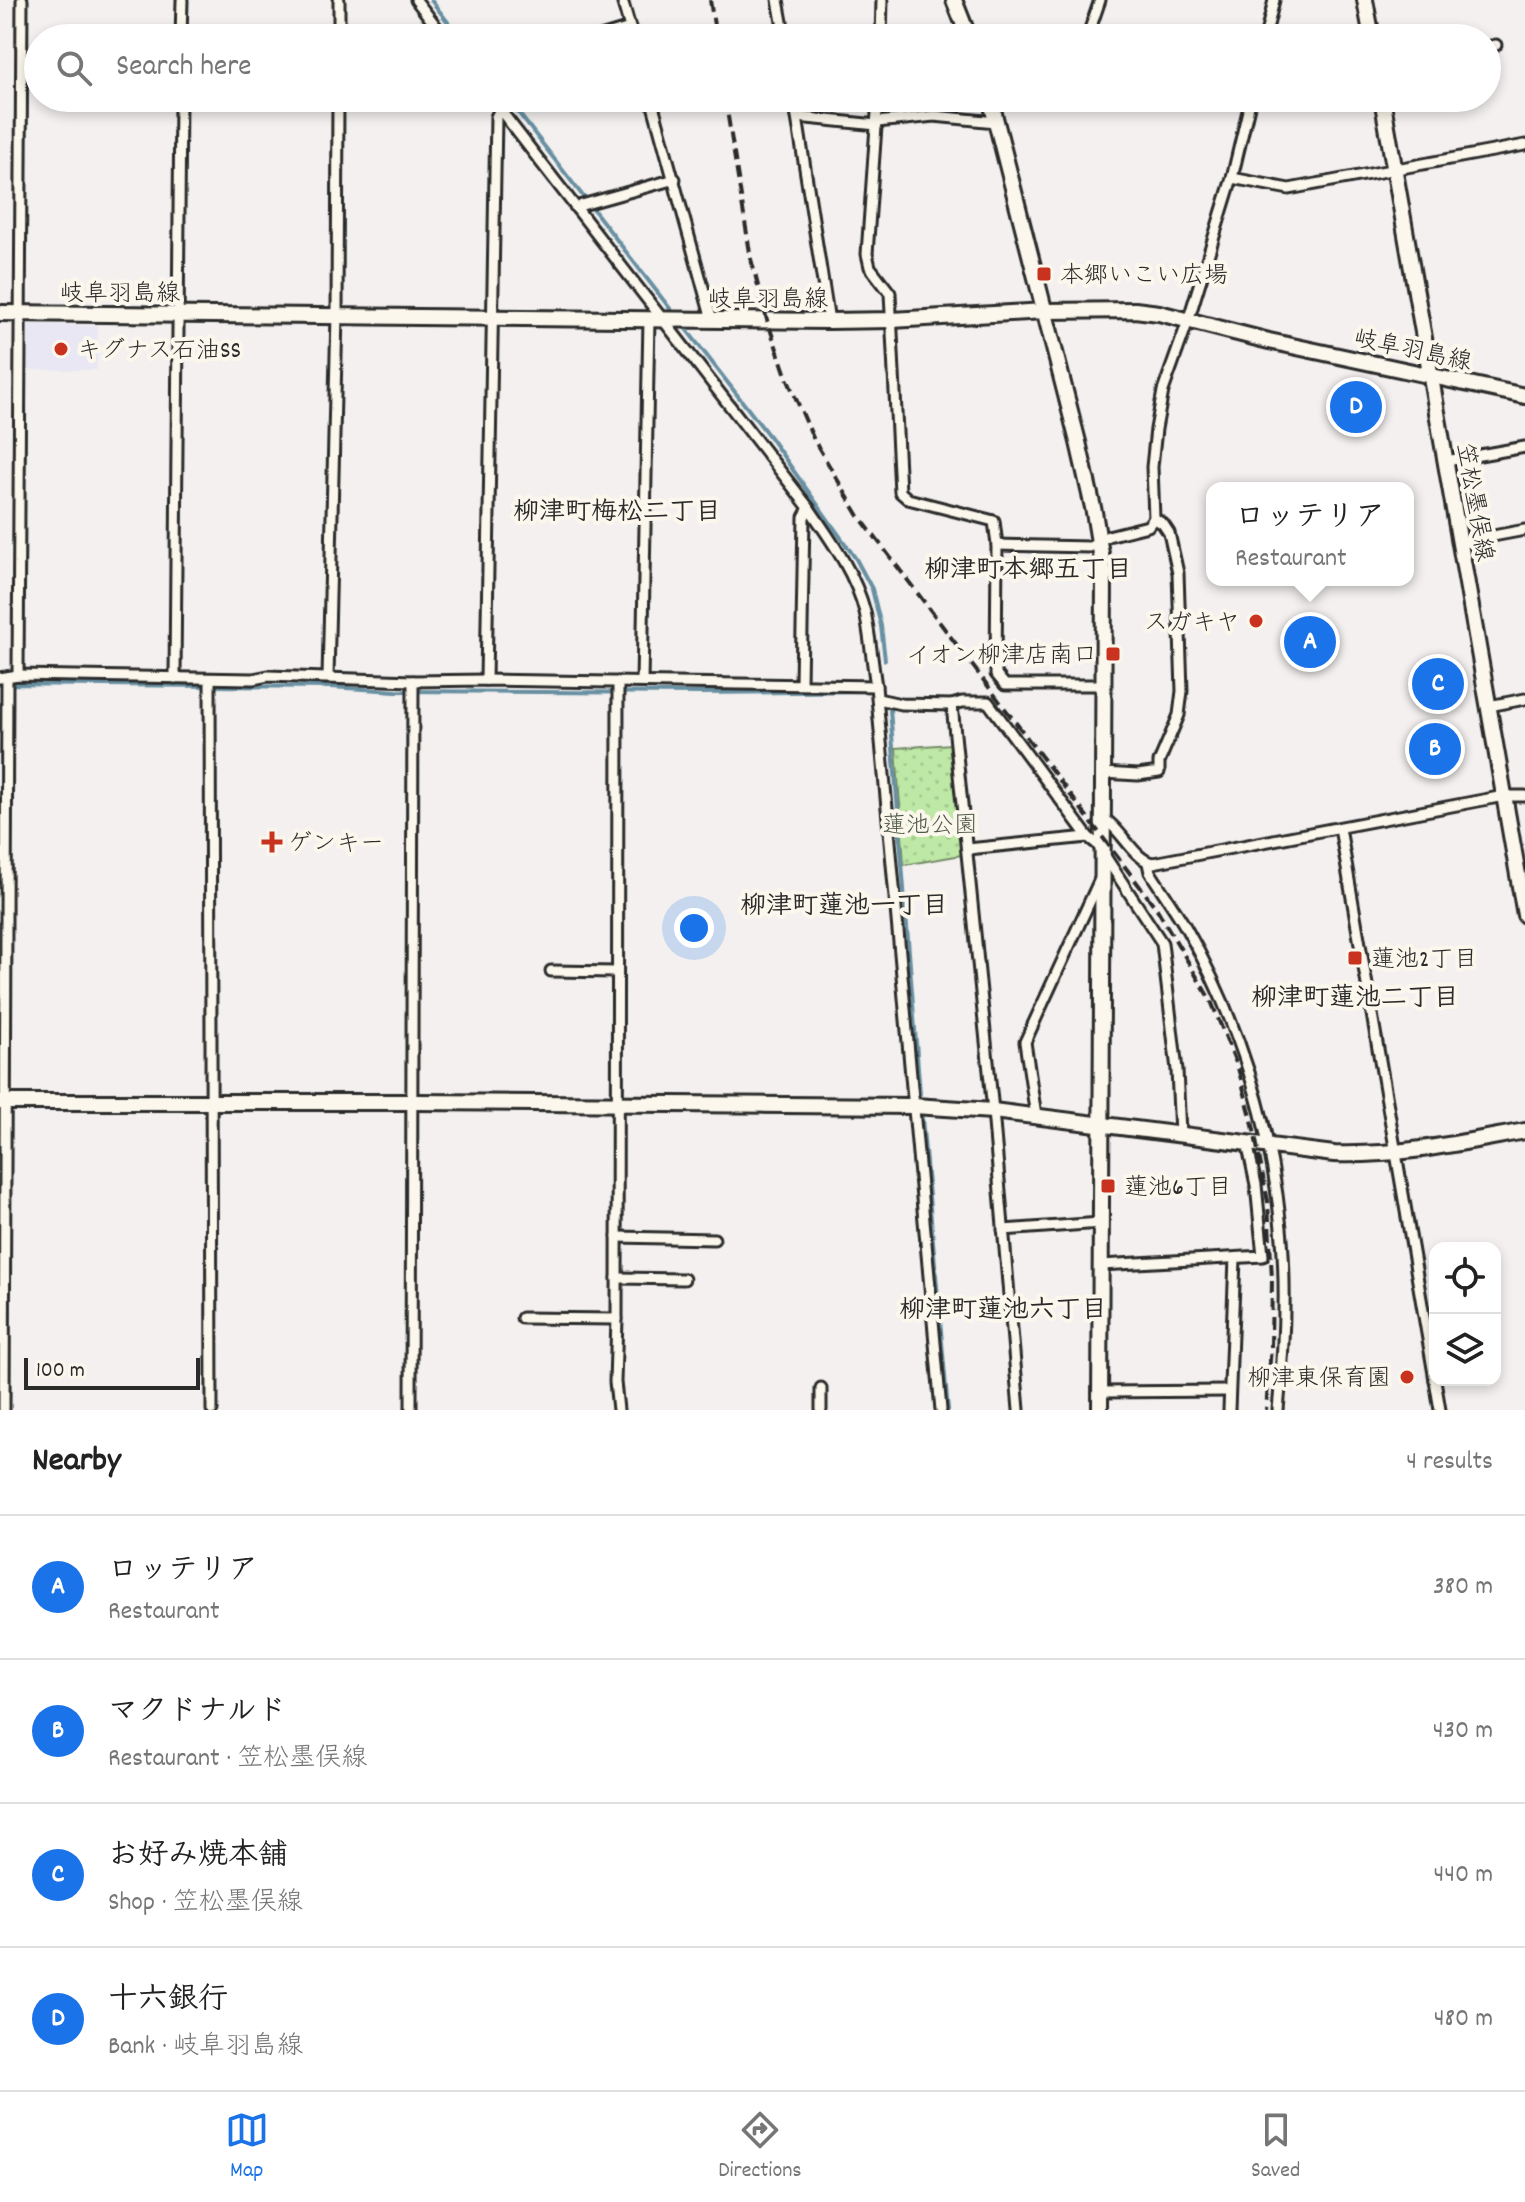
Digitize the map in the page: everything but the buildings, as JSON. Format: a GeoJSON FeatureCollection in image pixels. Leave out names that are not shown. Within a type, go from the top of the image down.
{"type":"FeatureCollection","features":[{"type":"Feature","properties":{"kind":"street"},"geometry":{"type":"LineString","coordinates":[[4,1410],[4,697],[8,677],[20,313],[22,0]]}},
{"type":"Feature","properties":{"kind":"street"},"geometry":{"type":"LineString","coordinates":[[181,24],[182,0]]}},
{"type":"Feature","properties":{"kind":"street"},"geometry":{"type":"LineString","coordinates":[[339,0],[339,24]]}},
{"type":"Feature","properties":{"kind":"street"},"geometry":{"type":"LineString","coordinates":[[416,0],[434,24]]}},
{"type":"Feature","properties":{"kind":"street"},"geometry":{"type":"LineString","coordinates":[[622,0],[629,24]]}},
{"type":"Feature","properties":{"kind":"street"},"geometry":{"type":"LineString","coordinates":[[778,0],[782,24]]}},
{"type":"Feature","properties":{"kind":"street"},"geometry":{"type":"LineString","coordinates":[[881,24],[882,0]]}},
{"type":"Feature","properties":{"kind":"street"},"geometry":{"type":"LineString","coordinates":[[954,0],[963,24]]}},
{"type":"Feature","properties":{"kind":"street"},"geometry":{"type":"LineString","coordinates":[[1092,24],[1100,0]]}},
{"type":"Feature","properties":{"kind":"street"},"geometry":{"type":"LineString","coordinates":[[1268,24],[1274,0]]}},
{"type":"Feature","properties":{"kind":"street"},"geometry":{"type":"LineString","coordinates":[[1365,0],[1369,24]]}},
{"type":"Feature","properties":{"kind":"street"},"geometry":{"type":"LineString","coordinates":[[175,678],[180,112]]}},
{"type":"Feature","properties":{"kind":"street"},"geometry":{"type":"LineString","coordinates":[[328,677],[337,315],[338,112]]}},
{"type":"Feature","properties":{"kind":"street"},"geometry":{"type":"LineString","coordinates":[[486,680],[498,112]]}},
{"type":"Feature","properties":{"kind":"street"},"geometry":{"type":"LineString","coordinates":[[502,112],[577,209],[655,319],[809,508],[841,554],[864,611],[878,699],[941,1410]]}},
{"type":"Feature","properties":{"kind":"street"},"geometry":{"type":"LineString","coordinates":[[655,112],[712,320]]}},
{"type":"Feature","properties":{"kind":"street"},"geometry":{"type":"LineString","coordinates":[[796,112],[829,321]]}},
{"type":"Feature","properties":{"kind":"street"},"geometry":{"type":"LineString","coordinates":[[877,112],[867,254],[870,267],[890,293],[900,492],[908,499],[994,521],[997,545],[996,674],[1005,685],[1103,685]]}},
{"type":"Feature","properties":{"kind":"street"},"geometry":{"type":"LineString","coordinates":[[994,112],[1078,442],[1104,572],[1100,1410]]}},
{"type":"Feature","properties":{"kind":"street"},"geometry":{"type":"LineString","coordinates":[[997,545],[1090,547],[1108,536],[1148,526],[1154,518],[1152,467],[1163,391],[1232,178],[1248,112]]}},
{"type":"Feature","properties":{"kind":"street","name":"笠松墨俣線"},"geometry":{"type":"LineString","coordinates":[[1385,112],[1525,915]]}},
{"type":"Feature","properties":{"kind":"street"},"geometry":{"type":"LineString","coordinates":[[797,117],[877,124],[934,116],[996,122]]}},
{"type":"Feature","properties":{"kind":"street"},"geometry":{"type":"LineString","coordinates":[[1232,178],[1289,189],[1525,145]]}},
{"type":"Feature","properties":{"kind":"street"},"geometry":{"type":"LineString","coordinates":[[577,209],[675,179]]}},
{"type":"Feature","properties":{"kind":"street","name":"岐阜羽島線"},"geometry":{"type":"LineString","coordinates":[[0,313],[829,321],[1135,310],[1525,396]]}},
{"type":"Feature","properties":{"kind":"street"},"geometry":{"type":"LineString","coordinates":[[642,682],[655,319]]}},
{"type":"Feature","properties":{"kind":"street"},"geometry":{"type":"LineString","coordinates":[[1446,461],[1525,447]]}},
{"type":"Feature","properties":{"kind":"street"},"geometry":{"type":"LineString","coordinates":[[801,683],[804,517],[809,508]]}},
{"type":"Feature","properties":{"kind":"street"},"geometry":{"type":"LineString","coordinates":[[1103,773],[1138,775],[1159,772],[1159,762],[1179,715],[1182,691],[1178,573],[1169,533],[1154,518]]}},
{"type":"Feature","properties":{"kind":"street"},"geometry":{"type":"LineString","coordinates":[[1461,542],[1525,530]]}},
{"type":"Feature","properties":{"kind":"street"},"geometry":{"type":"LineString","coordinates":[[8,677],[253,679],[268,676],[328,677],[335,680],[876,686]]}},
{"type":"Feature","properties":{"kind":"street"},"geometry":{"type":"LineString","coordinates":[[210,679],[212,1410]]}},
{"type":"Feature","properties":{"kind":"street"},"geometry":{"type":"LineString","coordinates":[[411,1410],[413,681]]}},
{"type":"Feature","properties":{"kind":"street"},"geometry":{"type":"LineString","coordinates":[[618,682],[615,1382],[618,1410]]}},
{"type":"Feature","properties":{"kind":"street"},"geometry":{"type":"LineString","coordinates":[[878,699],[901,704],[988,702],[1088,837],[1097,844],[1162,943],[1177,1070],[1180,1134]]}},
{"type":"Feature","properties":{"kind":"street"},"geometry":{"type":"LineString","coordinates":[[1489,706],[1525,699]]}},
{"type":"Feature","properties":{"kind":"street"},"geometry":{"type":"LineString","coordinates":[[952,705],[993,1111],[1019,1410]]}},
{"type":"Feature","properties":{"kind":"street"},"geometry":{"type":"LineString","coordinates":[[1103,818],[1113,824],[1142,860],[1148,863],[1504,796],[1525,796]]}},
{"type":"Feature","properties":{"kind":"street"},"geometry":{"type":"LineString","coordinates":[[1340,828],[1429,1345]]}},
{"type":"Feature","properties":{"kind":"street"},"geometry":{"type":"LineString","coordinates":[[968,849],[1088,837]]}},
{"type":"Feature","properties":{"kind":"street"},"geometry":{"type":"LineString","coordinates":[[1148,863],[1150,872],[1186,928],[1218,991],[1249,1075],[1269,1146],[1281,1229],[1284,1306],[1278,1410]]}},
{"type":"Feature","properties":{"kind":"street"},"geometry":{"type":"LineString","coordinates":[[1036,1116],[1025,1042],[1103,871]]}},
{"type":"Feature","properties":{"kind":"street"},"geometry":{"type":"LineString","coordinates":[[551,971],[617,972]]}},
{"type":"Feature","properties":{"kind":"street"},"geometry":{"type":"LineString","coordinates":[[3,1102],[914,1106],[993,1111],[1334,1154],[1396,1153],[1525,1131]]}},
{"type":"Feature","properties":{"kind":"street"},"geometry":{"type":"LineString","coordinates":[[1101,1265],[1263,1256],[1256,1185],[1247,1142]]}},
{"type":"Feature","properties":{"kind":"street"},"geometry":{"type":"LineString","coordinates":[[1003,1230],[1101,1223]]}},
{"type":"Feature","properties":{"kind":"street"},"geometry":{"type":"LineString","coordinates":[[617,1237],[714,1239]]}},
{"type":"Feature","properties":{"kind":"street"},"geometry":{"type":"LineString","coordinates":[[1229,1410],[1235,1259]]}},
{"type":"Feature","properties":{"kind":"street"},"geometry":{"type":"LineString","coordinates":[[617,1278],[684,1279]]}},
{"type":"Feature","properties":{"kind":"street"},"geometry":{"type":"LineString","coordinates":[[522,1318],[617,1319]]}},
{"type":"Feature","properties":{"kind":"street"},"geometry":{"type":"LineString","coordinates":[[1436,1386],[1440,1410]]}},
{"type":"Feature","properties":{"kind":"street"},"geometry":{"type":"LineString","coordinates":[[821,1388],[821,1410]]}},
{"type":"Feature","properties":{"kind":"street"},"geometry":{"type":"LineString","coordinates":[[1100,1392],[1229,1391]]}},
{"type":"Feature","properties":{"kind":"shaded area","name":"キグナス石油SS"},"geometry":{"type":"Polygon","coordinates":[[[28,324],[98,326],[97,370],[24,370],[25,328],[28,324]]]}},
{"type":"Feature","properties":{"kind":"green space","name":"蓮池公園"},"geometry":{"type":"Polygon","coordinates":[[[951,744],[962,855],[904,865],[896,748],[951,744]]]}},
{"type":"Feature","properties":{"kind":"waterway"},"geometry":{"type":"LineString","coordinates":[[431,0],[449,24]]}},
{"type":"Feature","properties":{"kind":"waterway"},"geometry":{"type":"LineString","coordinates":[[518,112],[675,315]]}},
{"type":"Feature","properties":{"kind":"waterway"},"geometry":{"type":"LineString","coordinates":[[683,325],[769,436],[856,559],[872,589],[885,660]]}},
{"type":"Feature","properties":{"kind":"waterway"},"geometry":{"type":"LineString","coordinates":[[0,684],[330,687],[396,691],[869,691]]}},
{"type":"Feature","properties":{"kind":"waterway"},"geometry":{"type":"LineString","coordinates":[[890,709],[920,1094]]}},
{"type":"Feature","properties":{"kind":"waterway"},"geometry":{"type":"LineString","coordinates":[[922,1118],[948,1410]]}},
{"type":"Feature","properties":{"kind":"railway"},"geometry":{"type":"LineString","coordinates":[[710,0],[714,24]]}},
{"type":"Feature","properties":{"kind":"railway"},"geometry":{"type":"LineString","coordinates":[[727,112],[751,259],[767,320],[787,378],[814,440],[859,516],[1157,909],[1211,1001],[1238,1068],[1268,1202],[1272,1279],[1266,1410]]}},
{"type":"Feature","properties":{"kind":"place","name":"本郷いこい広場"},"geometry":{"type":"Point","coordinates":[1044,274]}},
{"type":"Feature","properties":{"kind":"place","name":"キグナス石油SS"},"geometry":{"type":"Point","coordinates":[61,349]}},
{"type":"Feature","properties":{"kind":"place","name":"十六銀行"},"geometry":{"type":"Point","coordinates":[1356,407]}},
{"type":"Feature","properties":{"kind":"place","name":"スガキヤ"},"geometry":{"type":"Point","coordinates":[1256,621]}},
{"type":"Feature","properties":{"kind":"place","name":"ロッテリア"},"geometry":{"type":"Point","coordinates":[1310,642]}},
{"type":"Feature","properties":{"kind":"place","name":"イオン柳津店南口"},"geometry":{"type":"Point","coordinates":[1113,654]}},
{"type":"Feature","properties":{"kind":"place","name":"お好み焼本舗"},"geometry":{"type":"Point","coordinates":[1438,684]}},
{"type":"Feature","properties":{"kind":"place","name":"マクドナルド"},"geometry":{"type":"Point","coordinates":[1435,749]}},
{"type":"Feature","properties":{"kind":"place","name":"ゲンキー"},"geometry":{"type":"Point","coordinates":[272,842]}},
{"type":"Feature","properties":{"kind":"place","name":"蓮池2丁目"},"geometry":{"type":"Point","coordinates":[1355,958]}},
{"type":"Feature","properties":{"kind":"place","name":"蓮池6丁目"},"geometry":{"type":"Point","coordinates":[1108,1186]}},
{"type":"Feature","properties":{"kind":"place","name":"柳津東保育園"},"geometry":{"type":"Point","coordinates":[1407,1377]}},
{"type":"Feature","properties":{"kind":"district","name":"柳津町梅松二丁目"},"geometry":{"type":"Point","coordinates":[617,510]}},
{"type":"Feature","properties":{"kind":"district","name":"柳津町本郷五丁目"},"geometry":{"type":"Point","coordinates":[1028,568]}},
{"type":"Feature","properties":{"kind":"district","name":"柳津町蓮池一丁目"},"geometry":{"type":"Point","coordinates":[844,904]}},
{"type":"Feature","properties":{"kind":"district","name":"柳津町蓮池二丁目"},"geometry":{"type":"Point","coordinates":[1355,996]}},
{"type":"Feature","properties":{"kind":"district","name":"柳津町蓮池六丁目"},"geometry":{"type":"Point","coordinates":[1003,1308]}}]}
